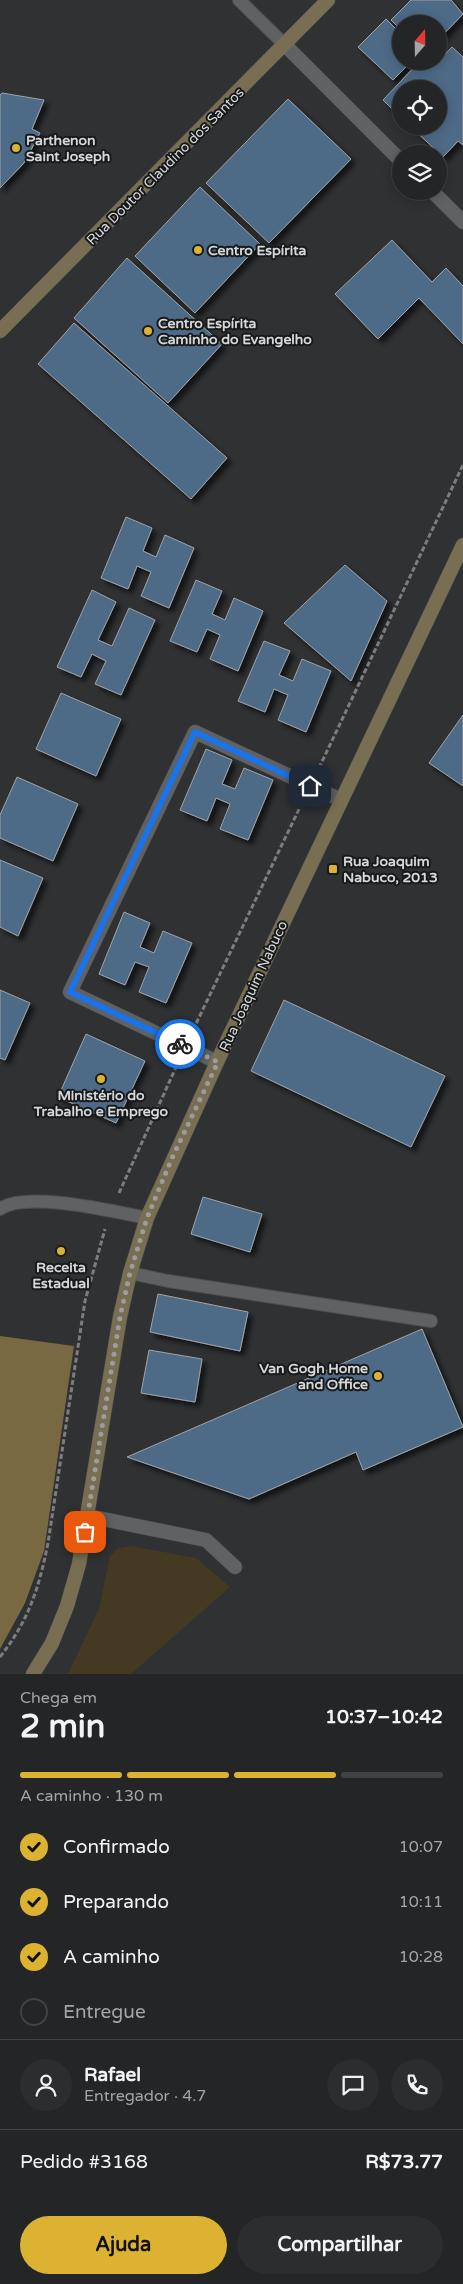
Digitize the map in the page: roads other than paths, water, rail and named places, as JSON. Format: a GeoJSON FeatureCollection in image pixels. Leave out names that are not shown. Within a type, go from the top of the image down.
{"type":"FeatureCollection","features":[{"type":"Feature","properties":{"kind":"main road","name":"Rua Doutor Claudino dos Santos"},"geometry":{"type":"LineString","coordinates":[[0,331],[328,0]]}},
{"type":"Feature","properties":{"kind":"main road","name":"Rua Joaquim Nabuco"},"geometry":{"type":"LineString","coordinates":[[33,1674],[52,1643],[67,1606],[79,1564],[120,1317],[130,1273],[147,1218],[172,1158],[463,545]]}},
{"type":"Feature","properties":{"kind":"street"},"geometry":{"type":"LineString","coordinates":[[284,45],[392,152]]}},
{"type":"Feature","properties":{"kind":"street"},"geometry":{"type":"LineString","coordinates":[[441,200],[463,222]]}},
{"type":"Feature","properties":{"kind":"street"},"geometry":{"type":"LineString","coordinates":[[218,1062],[70,992],[74,983],[195,732],[341,800]]}},
{"type":"Feature","properties":{"kind":"street"},"geometry":{"type":"LineString","coordinates":[[88,1516],[206,1540],[235,1567]]}},
{"type":"Feature","properties":{"kind":"lane"},"geometry":{"type":"LineString","coordinates":[[239,0],[284,45]]}},
{"type":"Feature","properties":{"kind":"lane"},"geometry":{"type":"LineString","coordinates":[[0,1209],[30,1201],[65,1203],[147,1218]]}},
{"type":"Feature","properties":{"kind":"lane"},"geometry":{"type":"LineString","coordinates":[[130,1273],[168,1281],[431,1321]]}},
{"type":"Feature","properties":{"kind":"place","name":"Parthenon Saint Joseph"},"geometry":{"type":"Point","coordinates":[16,148]}},
{"type":"Feature","properties":{"kind":"place","name":"Centro Espírita"},"geometry":{"type":"Point","coordinates":[198,250]}},
{"type":"Feature","properties":{"kind":"place","name":"Centro Espírita Caminho do Evangelho"},"geometry":{"type":"Point","coordinates":[148,331]}},
{"type":"Feature","properties":{"kind":"place","name":"Rua Joaquim Nabuco, 2013"},"geometry":{"type":"Point","coordinates":[333,869]}},
{"type":"Feature","properties":{"kind":"place","name":"Ministério do Trabalho e Emprego"},"geometry":{"type":"Point","coordinates":[101,1079]}},
{"type":"Feature","properties":{"kind":"place","name":"Receita Estadual"},"geometry":{"type":"Point","coordinates":[61,1251]}},
{"type":"Feature","properties":{"kind":"place","name":"Van Gogh Home and Office"},"geometry":{"type":"Point","coordinates":[378,1376]}}]}
